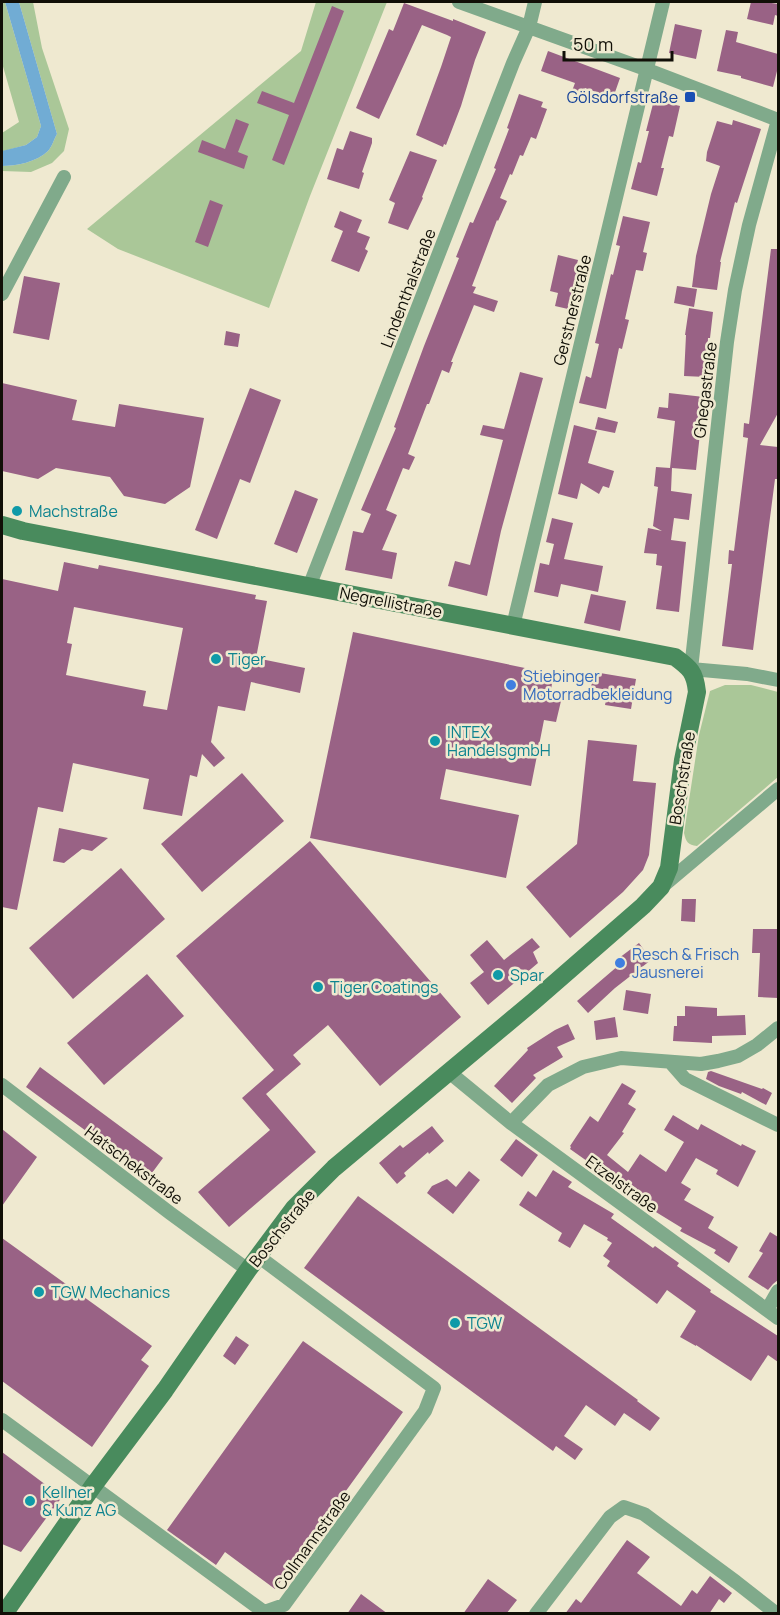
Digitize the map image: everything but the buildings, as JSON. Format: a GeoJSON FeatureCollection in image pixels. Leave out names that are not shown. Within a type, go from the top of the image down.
{"type":"FeatureCollection","features":[{"type":"Feature","properties":{"kind":"main road","name":"Negrellistraße"},"geometry":{"type":"LineString","coordinates":[[2,525],[675,657],[691,669]]}},
{"type":"Feature","properties":{"kind":"main road","name":"Boschstraße"},"geometry":{"type":"LineString","coordinates":[[4,1614],[93,1486],[165,1390],[294,1208],[334,1168],[534,1001],[643,906],[661,887],[669,868],[683,760],[697,692],[696,681],[691,669]]}},
{"type":"Feature","properties":{"kind":"street"},"geometry":{"type":"LineString","coordinates":[[459,2],[778,120]]}},
{"type":"Feature","properties":{"kind":"street","name":"Lindenthalstraße"},"geometry":{"type":"LineString","coordinates":[[309,587],[529,27],[535,2]]}},
{"type":"Feature","properties":{"kind":"street","name":"Gerstnerstraße"},"geometry":{"type":"LineString","coordinates":[[513,626],[663,2]]}},
{"type":"Feature","properties":{"kind":"street","name":"Ghegastraße"},"geometry":{"type":"LineString","coordinates":[[691,669],[735,290],[749,225],[778,120]]}},
{"type":"Feature","properties":{"kind":"street"},"geometry":{"type":"LineString","coordinates":[[2,294],[64,177]]}},
{"type":"Feature","properties":{"kind":"street","name":"Negrellistraße"},"geometry":{"type":"LineString","coordinates":[[691,669],[747,674],[778,680]]}},
{"type":"Feature","properties":{"kind":"street","name":"Boschstraße"},"geometry":{"type":"LineString","coordinates":[[661,887],[778,789]]}},
{"type":"Feature","properties":{"kind":"street"},"geometry":{"type":"LineString","coordinates":[[511,1123],[548,1085],[583,1067],[621,1058],[701,1064],[738,1056],[757,1045],[778,1028]]}},
{"type":"Feature","properties":{"kind":"street"},"geometry":{"type":"LineString","coordinates":[[671,1063],[685,1079],[778,1125]]}},
{"type":"Feature","properties":{"kind":"street","name":"Etzelstraße"},"geometry":{"type":"LineString","coordinates":[[449,1072],[511,1123],[773,1314]]}},
{"type":"Feature","properties":{"kind":"street","name":"Hatschekstraße"},"geometry":{"type":"LineString","coordinates":[[2,1085],[170,1213],[253,1263]]}},
{"type":"Feature","properties":{"kind":"street","name":"Collmannstraße"},"geometry":{"type":"LineString","coordinates":[[2,1420],[264,1612],[284,1605],[425,1411],[434,1388],[253,1263]]}},
{"type":"Feature","properties":{"kind":"street"},"geometry":{"type":"LineString","coordinates":[[773,1314],[778,1291]]}},
{"type":"Feature","properties":{"kind":"street"},"geometry":{"type":"LineString","coordinates":[[536,1614],[610,1517],[624,1507],[644,1514],[777,1614]]}},
{"type":"Feature","properties":{"kind":"green space"},"geometry":{"type":"Polygon","coordinates":[[[2,2],[5,2],[41,126],[37,137],[26,145],[4,151],[2,151],[2,133],[19,122],[2,63],[2,2]]]}},
{"type":"Feature","properties":{"kind":"green space"},"geometry":{"type":"Polygon","coordinates":[[[19,2],[33,2],[42,48],[69,129],[64,151],[52,163],[31,172],[2,171],[2,166],[26,163],[43,155],[57,134],[19,2]]]}},
{"type":"Feature","properties":{"kind":"green space"},"geometry":{"type":"Polygon","coordinates":[[[316,2],[387,2],[310,196],[269,308],[118,249],[87,229],[301,51],[316,2]]]}},
{"type":"Feature","properties":{"kind":"green space"},"geometry":{"type":"Polygon","coordinates":[[[725,685],[751,685],[778,692],[778,777],[697,846],[694,846],[689,844],[684,833],[699,735],[710,691],[725,685]]]}},
{"type":"Feature","properties":{"kind":"water"},"geometry":{"type":"Polygon","coordinates":[[[5,2],[19,2],[57,134],[49,149],[38,158],[20,164],[2,166],[2,151],[26,145],[37,137],[41,126],[5,2]]]}},
{"type":"Feature","properties":{"kind":"place","name":"Gölsdorfstraße"},"geometry":{"type":"Point","coordinates":[690,97]}},
{"type":"Feature","properties":{"kind":"place","name":"Machstraße"},"geometry":{"type":"Point","coordinates":[17,511]}},
{"type":"Feature","properties":{"kind":"place","name":"Tiger"},"geometry":{"type":"Point","coordinates":[216,659]}},
{"type":"Feature","properties":{"kind":"place","name":"Stiebinger Motorradbekleidung"},"geometry":{"type":"Point","coordinates":[511,685]}},
{"type":"Feature","properties":{"kind":"place","name":"INTEX HandelsgmbH"},"geometry":{"type":"Point","coordinates":[435,741]}},
{"type":"Feature","properties":{"kind":"place","name":"Resch & Frisch Jausnerei"},"geometry":{"type":"Point","coordinates":[620,963]}},
{"type":"Feature","properties":{"kind":"place","name":"Spar"},"geometry":{"type":"Point","coordinates":[498,975]}},
{"type":"Feature","properties":{"kind":"place","name":"Tiger Coatings"},"geometry":{"type":"Point","coordinates":[318,987]}},
{"type":"Feature","properties":{"kind":"place","name":"TGW Mechanics"},"geometry":{"type":"Point","coordinates":[39,1292]}},
{"type":"Feature","properties":{"kind":"place","name":"TGW"},"geometry":{"type":"Point","coordinates":[455,1323]}},
{"type":"Feature","properties":{"kind":"place","name":"Kellner & Kunz AG"},"geometry":{"type":"Point","coordinates":[30,1501]}}]}
